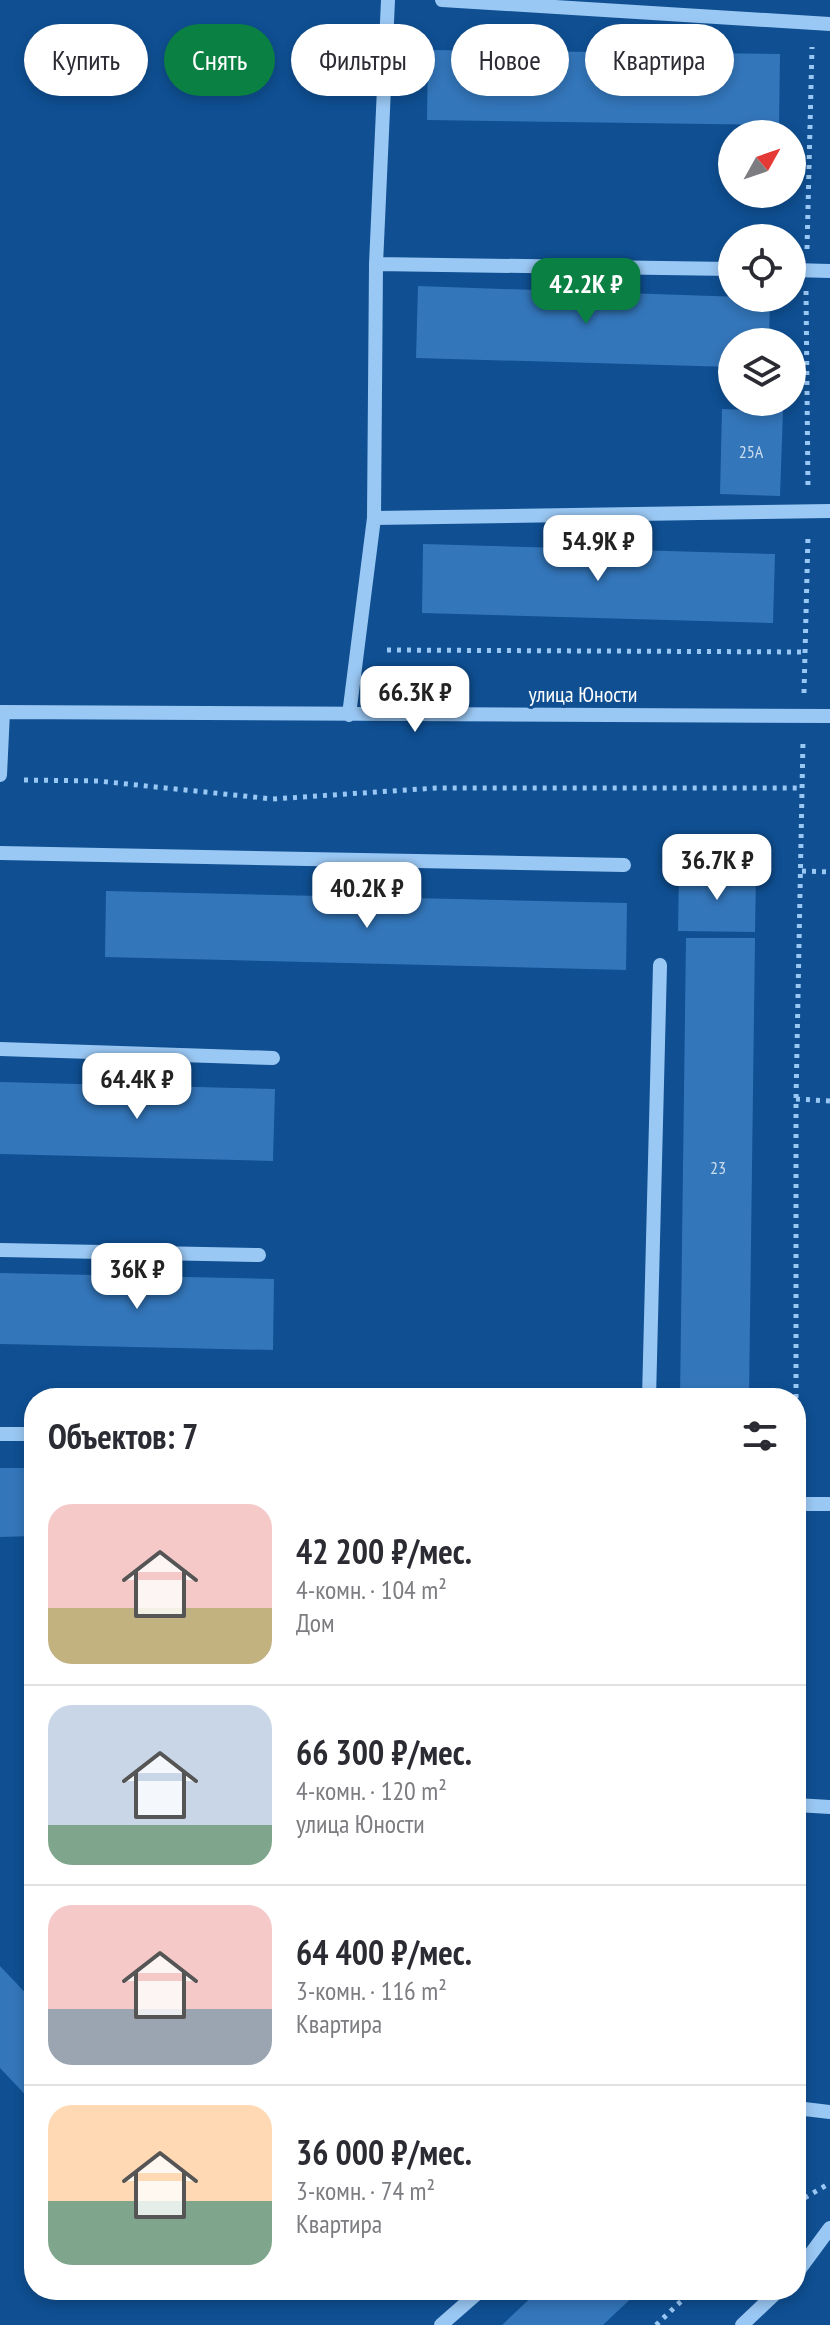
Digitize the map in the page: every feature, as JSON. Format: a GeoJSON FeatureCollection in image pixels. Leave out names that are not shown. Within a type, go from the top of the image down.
{"type":"FeatureCollection","features":[{"type":"Feature","properties":{"kind":"street"},"geometry":{"type":"LineString","coordinates":[[349,715],[374,518],[376,264],[388,0]]}},
{"type":"Feature","properties":{"kind":"street"},"geometry":{"type":"LineString","coordinates":[[442,0],[830,24]]}},
{"type":"Feature","properties":{"kind":"street"},"geometry":{"type":"LineString","coordinates":[[376,264],[718,269]]}},
{"type":"Feature","properties":{"kind":"street"},"geometry":{"type":"LineString","coordinates":[[806,270],[830,271]]}},
{"type":"Feature","properties":{"kind":"street"},"geometry":{"type":"LineString","coordinates":[[374,518],[830,511]]}},
{"type":"Feature","properties":{"kind":"street"},"geometry":{"type":"LineString","coordinates":[[2,712],[7,777]]}},
{"type":"Feature","properties":{"kind":"street","name":"улица Юности"},"geometry":{"type":"LineString","coordinates":[[2,712],[830,716]]}},
{"type":"Feature","properties":{"kind":"street"},"geometry":{"type":"LineString","coordinates":[[0,853],[624,865]]}},
{"type":"Feature","properties":{"kind":"street"},"geometry":{"type":"LineString","coordinates":[[649,1388],[660,965]]}},
{"type":"Feature","properties":{"kind":"street"},"geometry":{"type":"LineString","coordinates":[[0,1049],[273,1058]]}},
{"type":"Feature","properties":{"kind":"street"},"geometry":{"type":"LineString","coordinates":[[0,1250],[259,1255]]}},
{"type":"Feature","properties":{"kind":"street"},"geometry":{"type":"LineString","coordinates":[[0,1434],[24,1434]]}},
{"type":"Feature","properties":{"kind":"street"},"geometry":{"type":"LineString","coordinates":[[806,1504],[830,1504]]}},
{"type":"Feature","properties":{"kind":"street"},"geometry":{"type":"LineString","coordinates":[[806,1806],[830,1807]]}},
{"type":"Feature","properties":{"kind":"street"},"geometry":{"type":"LineString","coordinates":[[806,2109],[830,2112]]}},
{"type":"Feature","properties":{"kind":"street"},"geometry":{"type":"LineString","coordinates":[[806,2260],[830,2228]]}},
{"type":"Feature","properties":{"kind":"street"},"geometry":{"type":"LineString","coordinates":[[441,2325],[470,2300]]}},
{"type":"Feature","properties":{"kind":"street"},"geometry":{"type":"LineString","coordinates":[[742,2325],[768,2300]]}},
{"type":"Feature","properties":{"kind":"path"},"geometry":{"type":"LineString","coordinates":[[802,224],[813,23]]}},
{"type":"Feature","properties":{"kind":"path"},"geometry":{"type":"LineString","coordinates":[[387,650],[806,652],[809,512],[801,312]]}},
{"type":"Feature","properties":{"kind":"path"},"geometry":{"type":"LineString","coordinates":[[7,777],[98,781],[273,799],[436,788],[801,788],[796,1099],[796,1388]]}},
{"type":"Feature","properties":{"kind":"path"},"geometry":{"type":"LineString","coordinates":[[802,871],[830,872]]}},
{"type":"Feature","properties":{"kind":"path"},"geometry":{"type":"LineString","coordinates":[[796,1099],[830,1101]]}},
{"type":"Feature","properties":{"kind":"path"},"geometry":{"type":"LineString","coordinates":[[806,2197],[830,2183]]}},
{"type":"Feature","properties":{"kind":"path"},"geometry":{"type":"LineString","coordinates":[[656,2325],[682,2300]]}},
{"type":"Feature","properties":{"kind":"building"},"geometry":{"type":"Polygon","coordinates":[[[435,50],[451,50],[451,96],[569,96],[569,52],[585,52],[585,96],[734,96],[734,53],[780,54],[779,120],[718,120],[718,124],[427,120],[427,96],[435,96],[435,50]]]}},
{"type":"Feature","properties":{"kind":"building"},"geometry":{"type":"Polygon","coordinates":[[[418,286],[718,296],[718,312],[770,312],[769,328],[718,328],[718,367],[416,358],[418,286]]]}},
{"type":"Feature","properties":{"kind":"building"},"geometry":{"type":"Polygon","coordinates":[[[722,416],[783,416],[780,496],[720,494],[722,416]]]}},
{"type":"Feature","properties":{"kind":"building"},"geometry":{"type":"Polygon","coordinates":[[[423,544],[775,554],[773,623],[422,613],[423,544]]]}},
{"type":"Feature","properties":{"kind":"building"},"geometry":{"type":"Polygon","coordinates":[[[679,872],[756,873],[755,932],[678,931],[679,872]]]}},
{"type":"Feature","properties":{"kind":"building"},"geometry":{"type":"Polygon","coordinates":[[[106,891],[627,903],[626,970],[105,957],[106,891]]]}},
{"type":"Feature","properties":{"kind":"building"},"geometry":{"type":"Polygon","coordinates":[[[686,938],[755,938],[749,1388],[680,1388],[686,938]]]}},
{"type":"Feature","properties":{"kind":"building"},"geometry":{"type":"Polygon","coordinates":[[[0,1082],[275,1089],[273,1161],[0,1154],[0,1082]]]}},
{"type":"Feature","properties":{"kind":"building"},"geometry":{"type":"Polygon","coordinates":[[[0,1273],[274,1279],[273,1350],[0,1344],[0,1273]]]}},
{"type":"Feature","properties":{"kind":"building"},"geometry":{"type":"Polygon","coordinates":[[[0,1468],[24,1468],[24,1536],[0,1537],[0,1468]]]}},
{"type":"Feature","properties":{"kind":"building"},"geometry":{"type":"Polygon","coordinates":[[[0,1966],[24,1991],[24,2093],[0,2068],[0,1966]]]}},
{"type":"Feature","properties":{"kind":"building"},"geometry":{"type":"Polygon","coordinates":[[[528,2300],[629,2300],[603,2325],[502,2325],[528,2300]]]}}]}
